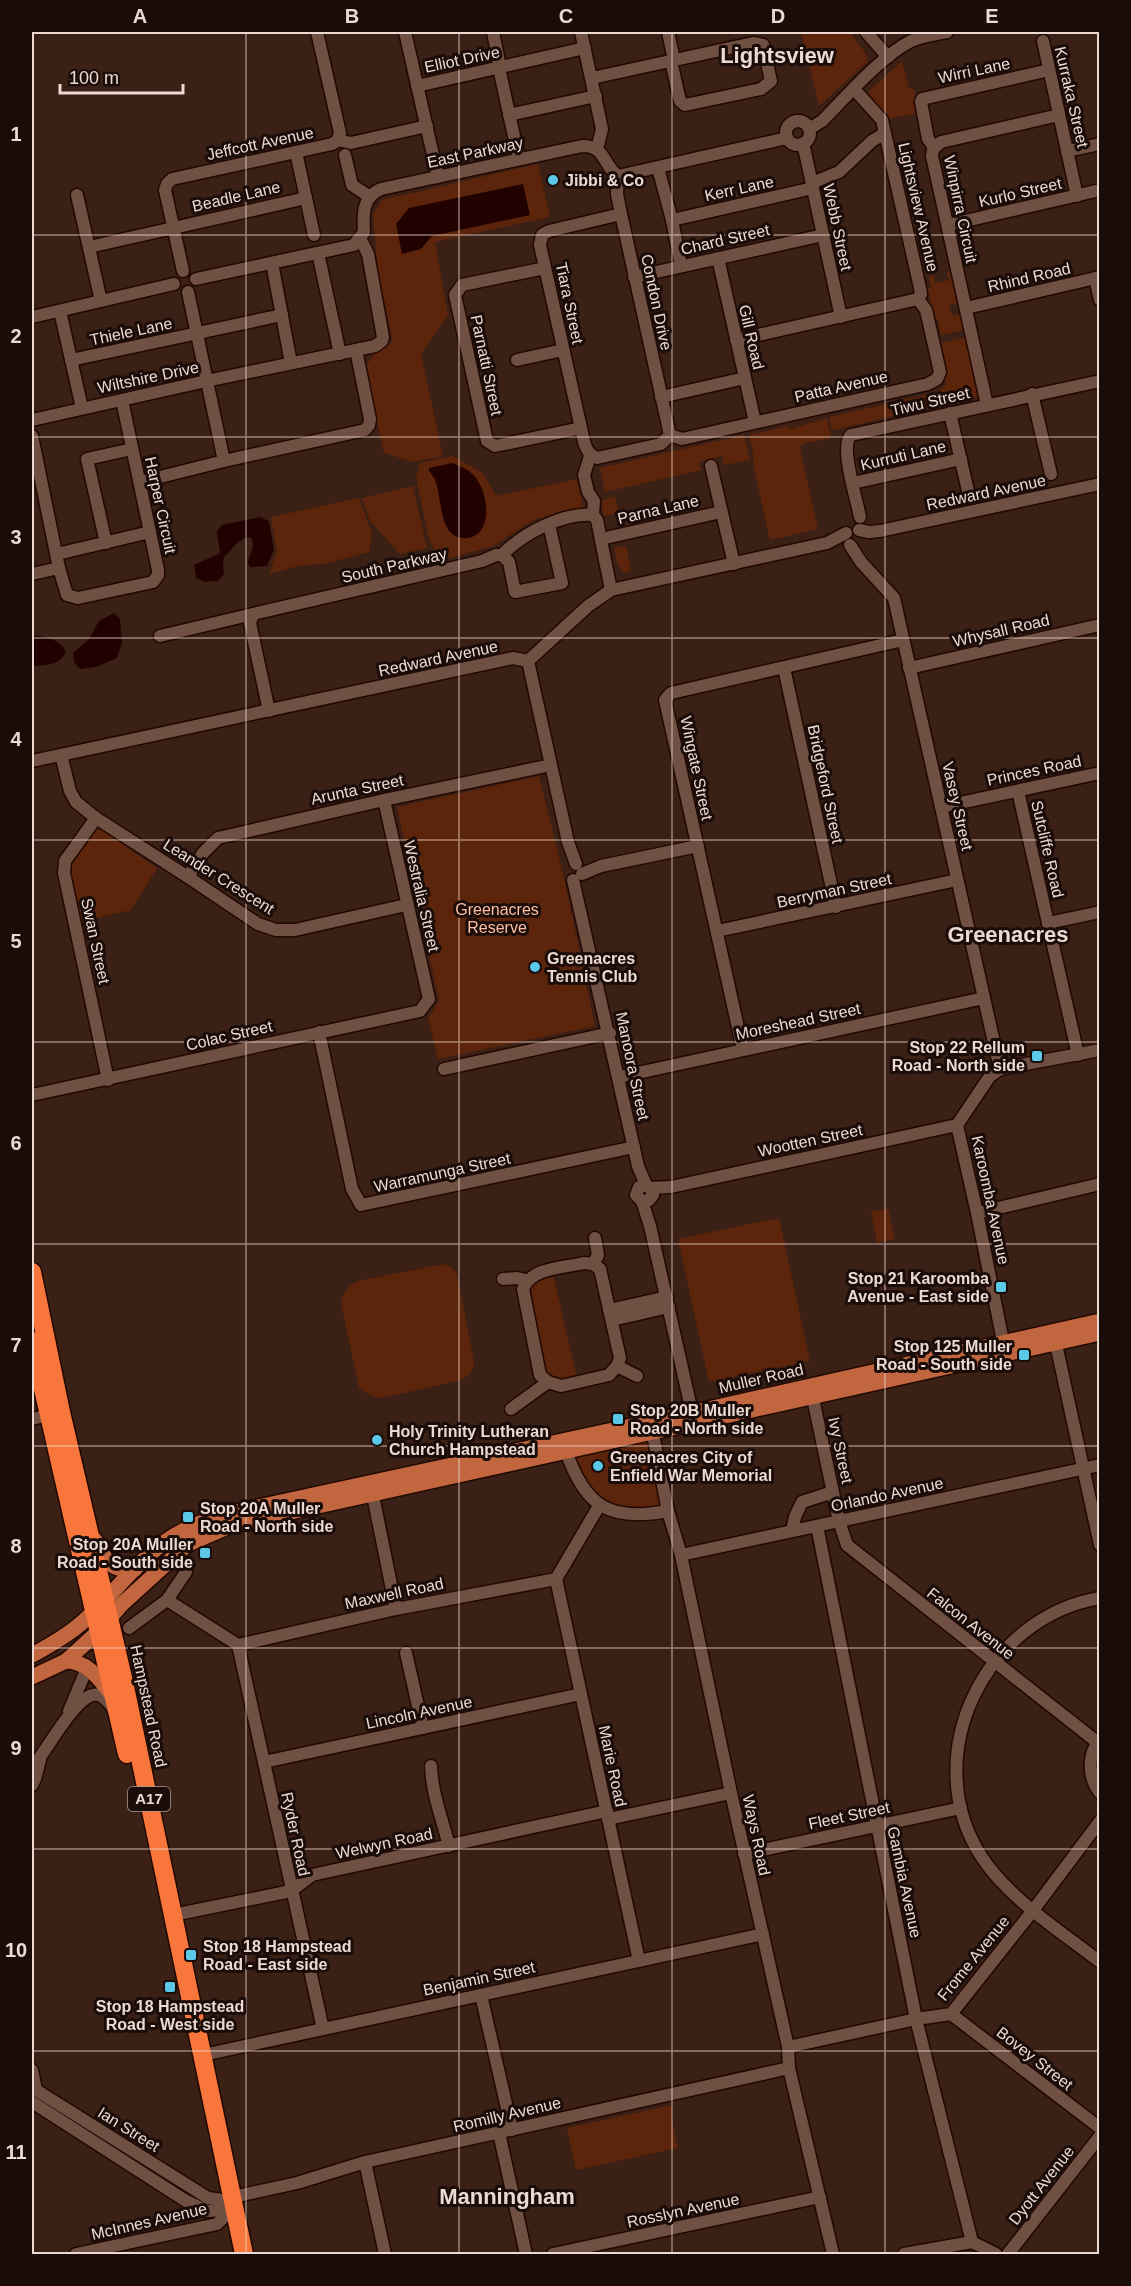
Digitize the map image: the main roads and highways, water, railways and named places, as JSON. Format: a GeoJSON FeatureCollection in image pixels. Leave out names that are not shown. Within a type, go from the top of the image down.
{"type":"FeatureCollection","features":[{"type":"Feature","properties":{"kind":"highway","name":"Hampstead Road"},"geometry":{"type":"LineString","coordinates":[[32,1275],[47,1416],[88,1526],[112,1695],[168,1916]]}},
{"type":"Feature","properties":{"kind":"highway","name":"Hampstead Road"},"geometry":{"type":"LineString","coordinates":[[32,1341],[47,1416],[102,1615],[198,2056],[236,2254]]}},
{"type":"Feature","properties":{"kind":"highway","name":"Hampstead Road"},"geometry":{"type":"LineString","coordinates":[[229,2208],[244,2254]]}},
{"type":"Feature","properties":{"kind":"main road","name":"Muller Road"},"geometry":{"type":"LineString","coordinates":[[1054,1337],[1100,1321]]}},
{"type":"Feature","properties":{"kind":"main road","name":"Muller Road"},"geometry":{"type":"LineString","coordinates":[[102,1615],[188,1544],[232,1525],[371,1488],[1005,1347],[1054,1337],[1100,1333]]}},
{"type":"Feature","properties":{"kind":"main road","name":"Muller Road"},"geometry":{"type":"LineString","coordinates":[[102,1615],[135,1569],[166,1541],[190,1527],[221,1515],[566,1451],[651,1427]]}},
{"type":"Feature","properties":{"kind":"main road"},"geometry":{"type":"LineString","coordinates":[[88,1526],[103,1555],[111,1565],[120,1570],[135,1569]]}},
{"type":"Feature","properties":{"kind":"main road"},"geometry":{"type":"LineString","coordinates":[[32,1655],[102,1615]]}},
{"type":"Feature","properties":{"kind":"main road"},"geometry":{"type":"LineString","coordinates":[[66,1661],[102,1615]]}},
{"type":"Feature","properties":{"kind":"main road"},"geometry":{"type":"LineString","coordinates":[[32,1677],[66,1661],[75,1661],[87,1668],[112,1695]]}},
{"type":"Feature","properties":{"kind":"place","name":"Jibbi & Co"},"geometry":{"type":"Point","coordinates":[553,180]}},
{"type":"Feature","properties":{"kind":"place","name":"Greenacres Tennis Club"},"geometry":{"type":"Point","coordinates":[535,967]}},
{"type":"Feature","properties":{"kind":"place","name":"Stop 22 Rellum Road - North side"},"geometry":{"type":"Point","coordinates":[1037,1056]}},
{"type":"Feature","properties":{"kind":"place","name":"Stop 21 Karoomba Avenue - East side"},"geometry":{"type":"Point","coordinates":[1001,1287]}},
{"type":"Feature","properties":{"kind":"place","name":"Stop 125 Muller Road - South side"},"geometry":{"type":"Point","coordinates":[1024,1355]}},
{"type":"Feature","properties":{"kind":"place","name":"Stop 20B Muller Road - North side"},"geometry":{"type":"Point","coordinates":[618,1419]}},
{"type":"Feature","properties":{"kind":"place","name":"Holy Trinity Lutheran Church Hampstead"},"geometry":{"type":"Point","coordinates":[377,1440]}},
{"type":"Feature","properties":{"kind":"place","name":"Greenacres City of Enfield War Memorial"},"geometry":{"type":"Point","coordinates":[598,1466]}},
{"type":"Feature","properties":{"kind":"place","name":"Stop 20A Muller Road - North side"},"geometry":{"type":"Point","coordinates":[188,1517]}},
{"type":"Feature","properties":{"kind":"place","name":"Stop 20A Muller Road - South side"},"geometry":{"type":"Point","coordinates":[205,1553]}},
{"type":"Feature","properties":{"kind":"place","name":"Stop 18 Hampstead Road - East side"},"geometry":{"type":"Point","coordinates":[191,1955]}},
{"type":"Feature","properties":{"kind":"place","name":"Stop 18 Hampstead Road - West side"},"geometry":{"type":"Point","coordinates":[170,1987]}},
{"type":"Feature","properties":{"kind":"district","name":"Lightsview"},"geometry":{"type":"Point","coordinates":[777,55]}},
{"type":"Feature","properties":{"kind":"district","name":"Greenacres"},"geometry":{"type":"Point","coordinates":[1008,934]}},
{"type":"Feature","properties":{"kind":"district","name":"Manningham"},"geometry":{"type":"Point","coordinates":[507,2196]}},
{"type":"Feature","properties":{"kind":"park label","name":"Greenacres Reserve"},"geometry":{"type":"Point","coordinates":[497,918]}}]}
